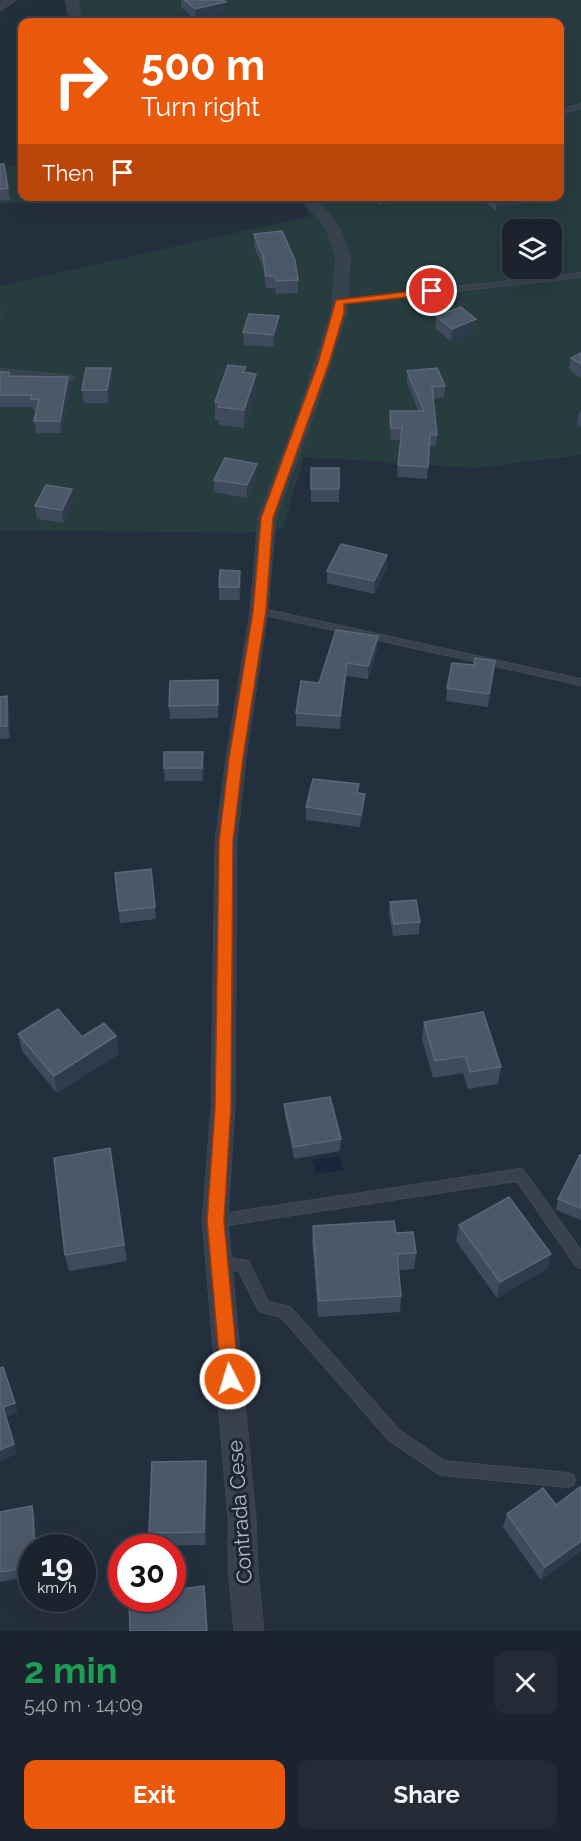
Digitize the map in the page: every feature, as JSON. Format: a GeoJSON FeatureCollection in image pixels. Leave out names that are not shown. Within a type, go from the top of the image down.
{"type":"FeatureCollection","features":[{"type":"Feature","properties":{"kind":"street"},"geometry":{"type":"LineString","coordinates":[[0,7],[11,0]]}},
{"type":"Feature","properties":{"kind":"street"},"geometry":{"type":"LineString","coordinates":[[72,0],[75,18]]}},
{"type":"Feature","properties":{"kind":"street","name":"Contrada Cese"},"geometry":{"type":"LineString","coordinates":[[249,1631],[243,1570],[242,1519],[215,1221],[223,1107],[226,841],[236,758],[260,611],[267,518],[320,374],[339,313],[343,258],[333,228],[311,201]]}},
{"type":"Feature","properties":{"kind":"lane"},"geometry":{"type":"LineString","coordinates":[[564,111],[581,106]]}},
{"type":"Feature","properties":{"kind":"lane"},"geometry":{"type":"LineString","coordinates":[[339,302],[581,275]]}},
{"type":"Feature","properties":{"kind":"lane"},"geometry":{"type":"LineString","coordinates":[[0,371],[70,378]]}},
{"type":"Feature","properties":{"kind":"lane"},"geometry":{"type":"LineString","coordinates":[[260,611],[581,682]]}},
{"type":"Feature","properties":{"kind":"lane"},"geometry":{"type":"LineString","coordinates":[[215,1221],[520,1175],[581,1262]]}},
{"type":"Feature","properties":{"kind":"lane"},"geometry":{"type":"LineString","coordinates":[[219,1262],[243,1265],[264,1307],[285,1311],[394,1435],[442,1468],[568,1480]]}},
{"type":"Feature","properties":{"kind":"green space"},"geometry":{"type":"Polygon","coordinates":[[[65,0],[581,0],[581,455],[476,468],[304,457],[283,528],[247,533],[0,530],[0,286],[310,216],[301,201],[564,201],[564,18],[69,18],[65,0]]]}},
{"type":"Feature","properties":{"kind":"green space"},"geometry":{"type":"Polygon","coordinates":[[[18,166],[18,201],[42,201],[0,204],[0,167],[18,166]]]}},
{"type":"Feature","properties":{"kind":"water"},"geometry":{"type":"Polygon","coordinates":[[[340,1156],[343,1170],[316,1174],[312,1160],[340,1156]]]}},
{"type":"Feature","properties":{"kind":"building"},"geometry":{"type":"Polygon","coordinates":[[[185,0],[223,0],[226,2],[195,9],[185,0]]]}},
{"type":"Feature","properties":{"kind":"building"},"geometry":{"type":"Polygon","coordinates":[[[0,164],[4,164],[8,188],[0,189],[0,164]]]}},
{"type":"Feature","properties":{"kind":"building"},"geometry":{"type":"Polygon","coordinates":[[[282,231],[295,260],[298,280],[276,281],[275,276],[266,276],[263,256],[254,234],[282,231]]]}},
{"type":"Feature","properties":{"kind":"building"},"geometry":{"type":"Polygon","coordinates":[[[461,307],[476,319],[452,329],[436,316],[461,307]]]}},
{"type":"Feature","properties":{"kind":"building"},"geometry":{"type":"Polygon","coordinates":[[[249,314],[279,316],[273,335],[243,332],[249,314]]]}},
{"type":"Feature","properties":{"kind":"building"},"geometry":{"type":"Polygon","coordinates":[[[581,353],[581,364],[571,358],[581,353]]]}},
{"type":"Feature","properties":{"kind":"building"},"geometry":{"type":"Polygon","coordinates":[[[228,365],[246,367],[243,372],[256,374],[244,410],[218,407],[220,402],[215,402],[228,365]]]}},
{"type":"Feature","properties":{"kind":"building"},"geometry":{"type":"Polygon","coordinates":[[[86,368],[111,368],[107,390],[82,390],[86,368]]]}},
{"type":"Feature","properties":{"kind":"building"},"geometry":{"type":"Polygon","coordinates":[[[437,368],[445,386],[432,387],[437,435],[430,434],[428,467],[398,465],[402,428],[391,428],[390,411],[424,411],[407,371],[437,368]]]}},
{"type":"Feature","properties":{"kind":"building"},"geometry":{"type":"Polygon","coordinates":[[[0,372],[9,372],[9,376],[68,377],[60,421],[34,421],[39,399],[31,399],[32,395],[0,395],[0,372]]]}},
{"type":"Feature","properties":{"kind":"building"},"geometry":{"type":"Polygon","coordinates":[[[225,458],[257,464],[247,485],[214,480],[225,458]]]}},
{"type":"Feature","properties":{"kind":"building"},"geometry":{"type":"Polygon","coordinates":[[[311,468],[339,468],[339,489],[311,489],[311,468]]]}},
{"type":"Feature","properties":{"kind":"building"},"geometry":{"type":"Polygon","coordinates":[[[46,485],[72,489],[62,510],[35,506],[46,485]]]}},
{"type":"Feature","properties":{"kind":"building"},"geometry":{"type":"Polygon","coordinates":[[[341,544],[387,555],[374,581],[327,571],[341,544]]]}},
{"type":"Feature","properties":{"kind":"building"},"geometry":{"type":"Polygon","coordinates":[[[220,570],[240,571],[239,587],[219,587],[220,570]]]}},
{"type":"Feature","properties":{"kind":"building"},"geometry":{"type":"Polygon","coordinates":[[[336,630],[378,636],[368,666],[347,663],[340,716],[296,713],[301,681],[319,683],[336,630]]]}},
{"type":"Feature","properties":{"kind":"building"},"geometry":{"type":"Polygon","coordinates":[[[475,658],[495,661],[489,694],[447,688],[452,663],[474,665],[475,658]]]}},
{"type":"Feature","properties":{"kind":"building"},"geometry":{"type":"Polygon","coordinates":[[[218,680],[218,705],[169,706],[170,681],[218,680]]]}},
{"type":"Feature","properties":{"kind":"building"},"geometry":{"type":"Polygon","coordinates":[[[7,696],[7,726],[0,726],[0,697],[7,696]]]}},
{"type":"Feature","properties":{"kind":"building"},"geometry":{"type":"Polygon","coordinates":[[[164,752],[203,752],[202,768],[164,768],[164,752]]]}},
{"type":"Feature","properties":{"kind":"building"},"geometry":{"type":"Polygon","coordinates":[[[313,779],[359,784],[357,793],[365,794],[361,815],[306,807],[313,779]]]}},
{"type":"Feature","properties":{"kind":"building"},"geometry":{"type":"Polygon","coordinates":[[[151,869],[155,907],[119,911],[115,873],[151,869]]]}},
{"type":"Feature","properties":{"kind":"building"},"geometry":{"type":"Polygon","coordinates":[[[416,900],[420,922],[394,924],[390,902],[416,900]]]}},
{"type":"Feature","properties":{"kind":"building"},"geometry":{"type":"Polygon","coordinates":[[[58,1009],[82,1037],[104,1023],[116,1036],[54,1076],[18,1034],[58,1009]]]}},
{"type":"Feature","properties":{"kind":"building"},"geometry":{"type":"Polygon","coordinates":[[[483,1012],[501,1067],[470,1072],[465,1056],[435,1061],[424,1022],[483,1012]]]}},
{"type":"Feature","properties":{"kind":"building"},"geometry":{"type":"Polygon","coordinates":[[[330,1097],[341,1139],[294,1147],[284,1104],[330,1097]]]}},
{"type":"Feature","properties":{"kind":"building"},"geometry":{"type":"Polygon","coordinates":[[[110,1148],[124,1245],[65,1255],[54,1158],[110,1148]]]}},
{"type":"Feature","properties":{"kind":"building"},"geometry":{"type":"Polygon","coordinates":[[[581,1156],[581,1208],[558,1199],[581,1156]]]}},
{"type":"Feature","properties":{"kind":"building"},"geometry":{"type":"Polygon","coordinates":[[[509,1197],[551,1254],[500,1282],[459,1225],[509,1197]]]}},
{"type":"Feature","properties":{"kind":"building"},"geometry":{"type":"Polygon","coordinates":[[[394,1221],[396,1233],[413,1232],[416,1253],[397,1254],[401,1296],[319,1301],[313,1226],[394,1221]]]}},
{"type":"Feature","properties":{"kind":"building"},"geometry":{"type":"Polygon","coordinates":[[[3,1367],[15,1403],[3,1407],[14,1444],[0,1450],[0,1368],[3,1367]]]}},
{"type":"Feature","properties":{"kind":"building"},"geometry":{"type":"Polygon","coordinates":[[[206,1461],[204,1532],[149,1533],[152,1462],[206,1461]]]}},
{"type":"Feature","properties":{"kind":"building"},"geometry":{"type":"Polygon","coordinates":[[[580,1487],[581,1541],[545,1567],[507,1514],[543,1488],[556,1505],[580,1487]]]}},
{"type":"Feature","properties":{"kind":"building"},"geometry":{"type":"Polygon","coordinates":[[[32,1506],[34,1534],[18,1534],[18,1569],[0,1572],[0,1512],[32,1506]]]}},
{"type":"Feature","properties":{"kind":"building"},"geometry":{"type":"Polygon","coordinates":[[[204,1586],[207,1631],[130,1631],[129,1612],[186,1612],[186,1588],[204,1586]]]}},
{"type":"Feature","properties":{"kind":"route"},"geometry":{"type":"LineString","coordinates":[[230,1379],[215,1221],[223,1107],[226,841],[236,758],[260,611],[267,518],[324,363],[339,313],[339,302],[432,291]]}}]}
